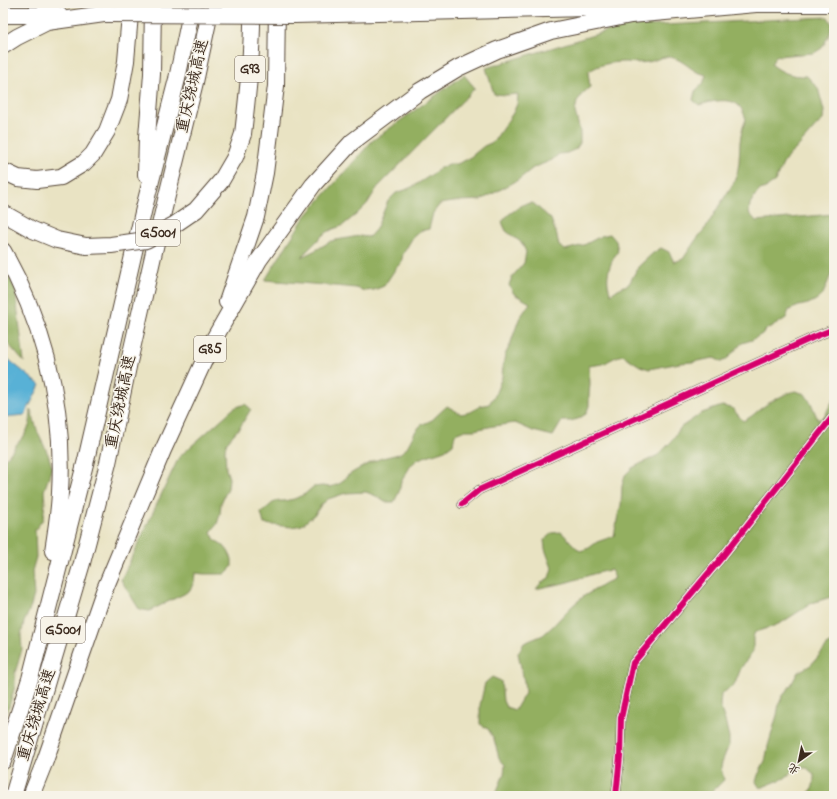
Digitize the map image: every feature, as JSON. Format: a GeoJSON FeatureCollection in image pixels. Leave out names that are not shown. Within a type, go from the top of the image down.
{"type":"FeatureCollection","features":[{"type":"Feature","properties":{"kind":"highway"},"geometry":{"type":"LineString","coordinates":[[3,171],[18,178],[37,180],[61,177],[84,163],[93,154],[107,131],[119,100],[126,61],[131,3]]}},
{"type":"Feature","properties":{"kind":"highway"},"geometry":{"type":"LineString","coordinates":[[144,208],[147,137],[152,74],[153,3]]}},
{"type":"Feature","properties":{"kind":"highway","name":"重庆绕城高速"},"geometry":{"type":"LineString","coordinates":[[3,761],[30,679],[86,460],[144,208],[177,79],[193,3]]}},
{"type":"Feature","properties":{"kind":"highway","name":"重庆绕城高速"},"geometry":{"type":"LineString","coordinates":[[13,796],[82,563],[108,463],[129,362],[163,212],[195,82],[212,3]]}},
{"type":"Feature","properties":{"kind":"highway","name":"G93"},"geometry":{"type":"LineString","coordinates":[[3,213],[33,230],[57,240],[86,246],[111,245],[146,240],[174,225],[196,210],[221,181],[235,157],[243,134],[250,79],[252,3]]}},
{"type":"Feature","properties":{"kind":"highway"},"geometry":{"type":"LineString","coordinates":[[214,339],[256,217],[265,173],[276,86],[277,3]]}},
{"type":"Feature","properties":{"kind":"highway"},"geometry":{"type":"LineString","coordinates":[[3,15],[294,15],[756,4]]}},
{"type":"Feature","properties":{"kind":"highway","name":"G85"},"geometry":{"type":"LineString","coordinates":[[31,796],[45,761],[104,591],[163,450],[214,339],[259,260],[313,185],[352,142],[420,91],[458,68],[497,50],[551,31],[631,15],[756,4],[834,4]]}},
{"type":"Feature","properties":{"kind":"highway"},"geometry":{"type":"LineString","coordinates":[[3,46],[47,22],[104,14]]}},
{"type":"Feature","properties":{"kind":"highway"},"geometry":{"type":"LineString","coordinates":[[3,251],[14,270],[31,308],[43,345],[54,386],[59,426],[61,463],[60,494],[45,620]]}},
{"type":"Feature","properties":{"kind":"street"},"geometry":{"type":"LineString","coordinates":[[462,504],[479,490],[834,329]]}},
{"type":"Feature","properties":{"kind":"street"},"geometry":{"type":"LineString","coordinates":[[616,796],[620,756],[621,718],[633,663],[723,556],[834,415]]}},
{"type":"Feature","properties":{"kind":"green space"},"geometry":{"type":"Polygon","coordinates":[[[828,17],[832,24],[830,33],[822,48],[814,53],[776,56],[771,64],[788,74],[807,76],[818,88],[824,111],[823,120],[789,155],[775,181],[768,187],[760,190],[754,197],[750,204],[749,213],[756,221],[834,214],[834,267],[823,294],[808,304],[789,310],[786,318],[768,328],[752,340],[742,343],[722,362],[714,358],[649,369],[640,366],[623,355],[603,364],[589,366],[589,406],[586,414],[578,419],[562,421],[553,436],[533,431],[515,423],[474,430],[465,430],[455,434],[453,444],[445,450],[418,459],[411,465],[401,482],[399,492],[394,502],[385,502],[366,492],[346,493],[328,499],[321,505],[315,514],[302,525],[292,527],[264,524],[261,513],[275,501],[294,499],[305,494],[313,487],[331,487],[341,483],[347,476],[374,461],[399,454],[406,449],[415,432],[421,425],[432,420],[447,406],[461,414],[471,412],[480,406],[489,404],[495,395],[502,377],[505,355],[519,319],[530,303],[514,294],[509,285],[512,277],[524,263],[526,252],[522,243],[506,231],[502,222],[508,215],[524,204],[533,203],[551,219],[559,246],[565,250],[584,245],[601,236],[610,234],[616,241],[618,251],[608,272],[608,283],[611,294],[629,284],[638,267],[653,253],[661,248],[669,252],[674,262],[683,259],[707,226],[733,184],[737,174],[740,142],[746,119],[741,108],[730,101],[719,101],[699,105],[693,100],[695,91],[703,84],[706,75],[697,72],[677,59],[666,57],[648,62],[616,62],[601,65],[588,72],[590,87],[582,94],[577,102],[575,112],[580,131],[580,143],[576,149],[567,153],[559,154],[552,160],[533,168],[518,180],[481,200],[440,204],[433,213],[429,229],[420,231],[413,237],[403,254],[401,263],[384,286],[374,290],[365,291],[356,288],[265,280],[304,218],[372,141],[464,75],[475,88],[377,188],[367,204],[357,214],[342,226],[324,234],[301,257],[331,241],[359,236],[369,237],[376,229],[388,201],[396,193],[414,186],[440,168],[449,164],[457,164],[468,159],[484,146],[493,142],[513,113],[517,104],[518,94],[494,94],[486,68],[634,23],[644,26],[828,17]]]}},
{"type":"Feature","properties":{"kind":"green space"},"geometry":{"type":"Polygon","coordinates":[[[3,266],[15,288],[24,362],[3,338],[3,266]]]}},
{"type":"Feature","properties":{"kind":"green space"},"geometry":{"type":"Polygon","coordinates":[[[795,391],[805,394],[811,403],[818,420],[825,416],[834,399],[834,596],[812,603],[781,623],[755,632],[753,637],[753,651],[741,668],[733,686],[721,694],[720,706],[729,738],[729,745],[721,768],[724,780],[714,790],[705,796],[497,796],[496,793],[504,774],[505,765],[499,758],[494,739],[488,729],[480,724],[480,705],[485,683],[492,677],[501,681],[503,701],[506,707],[515,710],[525,693],[518,653],[524,643],[543,635],[584,596],[615,578],[611,570],[536,589],[542,582],[549,578],[552,568],[545,549],[544,540],[552,533],[561,532],[580,551],[589,548],[597,542],[614,536],[621,505],[622,486],[625,475],[632,468],[658,455],[671,442],[681,427],[702,413],[722,406],[732,408],[743,421],[771,402],[795,391]]]}},
{"type":"Feature","properties":{"kind":"green space"},"geometry":{"type":"Polygon","coordinates":[[[245,404],[251,409],[240,427],[227,442],[225,449],[226,469],[229,478],[228,488],[221,503],[217,524],[211,532],[215,540],[223,545],[228,551],[232,559],[232,567],[225,574],[195,573],[194,582],[190,590],[184,594],[149,611],[139,609],[121,580],[179,457],[234,408],[245,404]]]}},
{"type":"Feature","properties":{"kind":"green space"},"geometry":{"type":"Polygon","coordinates":[[[31,410],[38,433],[48,454],[52,467],[44,491],[45,503],[43,519],[35,530],[36,557],[32,571],[34,595],[24,622],[21,636],[22,649],[15,673],[15,686],[8,710],[3,719],[3,580],[5,564],[3,562],[3,460],[9,455],[24,436],[30,424],[31,410]]]}},
{"type":"Feature","properties":{"kind":"green space"},"geometry":{"type":"Polygon","coordinates":[[[834,642],[834,796],[803,796],[811,790],[813,784],[814,774],[807,768],[795,769],[785,778],[760,788],[756,782],[765,762],[782,697],[798,672],[811,665],[827,646],[834,642]]]}},
{"type":"Feature","properties":{"kind":"water"},"geometry":{"type":"Polygon","coordinates":[[[3,355],[40,385],[25,415],[3,417],[3,355]]]}},
{"type":"Feature","properties":{"kind":"cycle path"},"geometry":{"type":"LineString","coordinates":[[462,504],[479,490],[834,329]]}},
{"type":"Feature","properties":{"kind":"cycle path"},"geometry":{"type":"LineString","coordinates":[[616,796],[620,756],[621,718],[633,663],[723,556],[834,415]]}}]}
